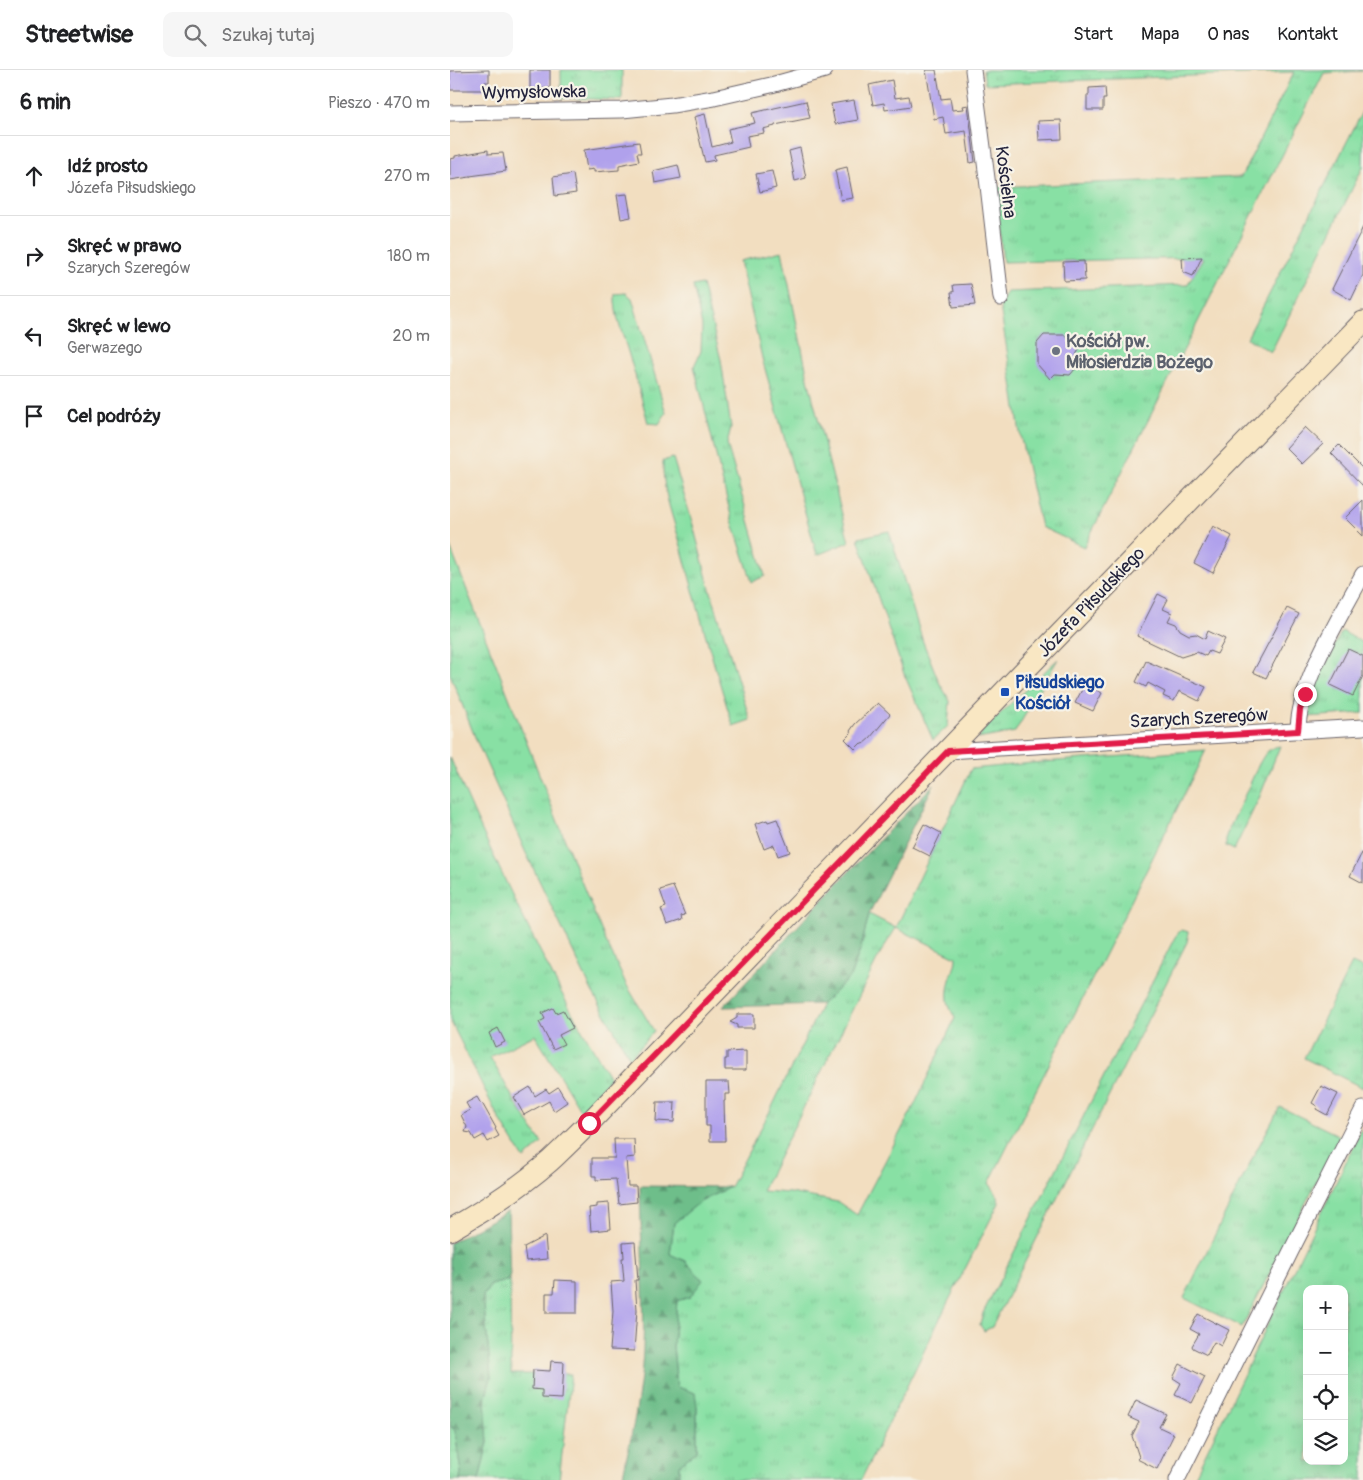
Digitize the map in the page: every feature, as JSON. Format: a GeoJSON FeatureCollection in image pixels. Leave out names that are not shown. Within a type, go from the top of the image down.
{"type":"FeatureCollection","features":[{"type":"Feature","properties":{"kind":"street","name":"Wymysłowska"},"geometry":{"type":"LineString","coordinates":[[450,113],[622,110],[672,105],[771,85],[824,70]]}},
{"type":"Feature","properties":{"kind":"street","name":"Kościelna"},"geometry":{"type":"LineString","coordinates":[[973,70],[1001,298]]}},
{"type":"Feature","properties":{"kind":"street","name":"Józefa Piłsudskiego"},"geometry":{"type":"LineString","coordinates":[[450,1230],[477,1215],[549,1162],[589,1123],[1363,322]]}},
{"type":"Feature","properties":{"kind":"street"},"geometry":{"type":"LineString","coordinates":[[1298,731],[1300,710],[1311,678],[1324,648],[1363,574]]}},
{"type":"Feature","properties":{"kind":"street","name":"Szarych Szeregów"},"geometry":{"type":"LineString","coordinates":[[948,751],[1363,727]]}},
{"type":"Feature","properties":{"kind":"street"},"geometry":{"type":"LineString","coordinates":[[1177,1480],[1290,1251],[1363,1109]]}},
{"type":"Feature","properties":{"kind":"green space"},"geometry":{"type":"Polygon","coordinates":[[[561,70],[622,70],[622,100],[561,98],[561,70]]]}},
{"type":"Feature","properties":{"kind":"green space"},"geometry":{"type":"Polygon","coordinates":[[[983,70],[1363,70],[1324,73],[1084,547],[1041,527],[1021,439],[1000,306],[1007,292],[1187,285],[1204,258],[1003,262],[995,187],[1241,177],[1294,72],[985,84],[983,70]]]}},
{"type":"Feature","properties":{"kind":"green space"},"geometry":{"type":"Polygon","coordinates":[[[1363,110],[1363,167],[1271,352],[1247,338],[1363,110]]]}},
{"type":"Feature","properties":{"kind":"green space"},"geometry":{"type":"Polygon","coordinates":[[[782,251],[809,383],[849,542],[817,555],[762,358],[740,261],[782,251]]]}},
{"type":"Feature","properties":{"kind":"green space"},"geometry":{"type":"Polygon","coordinates":[[[702,284],[721,360],[731,427],[727,444],[765,576],[752,582],[732,520],[694,366],[701,351],[702,326],[693,286],[702,284]]]}},
{"type":"Feature","properties":{"kind":"green space"},"geometry":{"type":"Polygon","coordinates":[[[626,293],[632,298],[666,413],[659,424],[648,423],[617,317],[615,294],[626,293]]]}},
{"type":"Feature","properties":{"kind":"green space"},"geometry":{"type":"Polygon","coordinates":[[[673,458],[750,720],[733,726],[666,493],[663,461],[673,458]]]}},
{"type":"Feature","properties":{"kind":"green space"},"geometry":{"type":"Polygon","coordinates":[[[889,531],[923,642],[939,682],[950,701],[948,726],[933,740],[904,674],[858,538],[889,531]]]}},
{"type":"Feature","properties":{"kind":"green space"},"geometry":{"type":"Polygon","coordinates":[[[450,547],[604,937],[626,984],[654,1031],[630,1058],[592,991],[525,851],[477,742],[450,674],[450,547]]]}},
{"type":"Feature","properties":{"kind":"green space"},"geometry":{"type":"Polygon","coordinates":[[[1342,631],[1363,643],[1363,713],[1307,717],[1318,676],[1342,631]]]}},
{"type":"Feature","properties":{"kind":"green space"},"geometry":{"type":"Polygon","coordinates":[[[1058,659],[1015,732],[978,739],[984,729],[1058,659]]]}},
{"type":"Feature","properties":{"kind":"green space"},"geometry":{"type":"Polygon","coordinates":[[[1280,746],[1260,796],[1234,850],[1226,846],[1226,836],[1263,757],[1269,750],[1280,746]]]}},
{"type":"Feature","properties":{"kind":"green space"},"geometry":{"type":"Polygon","coordinates":[[[1206,750],[989,1183],[998,1196],[999,1203],[948,1302],[861,1480],[679,1480],[679,1465],[697,1451],[697,1406],[677,1387],[673,1346],[677,1300],[690,1297],[670,1254],[674,1222],[700,1202],[730,1187],[770,1111],[822,1004],[850,977],[861,947],[869,914],[896,928],[971,769],[1206,750]],[[896,928],[881,952],[762,1191],[790,1193],[838,1202],[857,1215],[915,1104],[955,1018],[949,1006],[948,994],[956,957],[896,928]]]}},
{"type":"Feature","properties":{"kind":"green space"},"geometry":{"type":"Polygon","coordinates":[[[450,757],[489,846],[531,934],[567,1003],[610,1078],[581,1111],[535,1035],[490,1057],[517,1105],[542,1143],[524,1159],[497,1115],[450,1020],[450,757]]]}},
{"type":"Feature","properties":{"kind":"green space"},"geometry":{"type":"Polygon","coordinates":[[[934,784],[869,914],[861,947],[850,977],[822,1004],[723,1007],[836,885],[934,784]]]}},
{"type":"Feature","properties":{"kind":"green space"},"geometry":{"type":"Polygon","coordinates":[[[1181,930],[1189,932],[1187,942],[992,1327],[984,1331],[980,1325],[983,1313],[1175,937],[1181,930]]]}},
{"type":"Feature","properties":{"kind":"green space"},"geometry":{"type":"Polygon","coordinates":[[[1352,963],[1363,968],[1363,1088],[1304,1058],[1352,963]]]}},
{"type":"Feature","properties":{"kind":"green space"},"geometry":{"type":"Polygon","coordinates":[[[1280,1107],[1340,1136],[1242,1327],[1184,1298],[1255,1153],[1280,1107]]]}},
{"type":"Feature","properties":{"kind":"green space"},"geometry":{"type":"Polygon","coordinates":[[[1363,1126],[1363,1480],[1193,1480],[1363,1126]]]}},
{"type":"Feature","properties":{"kind":"green space"},"geometry":{"type":"Polygon","coordinates":[[[640,1186],[730,1187],[700,1202],[674,1223],[670,1254],[685,1261],[703,1280],[690,1297],[677,1301],[673,1346],[677,1387],[695,1393],[697,1406],[697,1451],[679,1465],[679,1480],[622,1480],[638,1400],[643,1351],[640,1186]]]}},
{"type":"Feature","properties":{"kind":"green space"},"geometry":{"type":"Polygon","coordinates":[[[508,1211],[510,1280],[491,1285],[483,1296],[491,1377],[485,1400],[488,1442],[479,1480],[460,1480],[461,1473],[455,1431],[450,1425],[450,1243],[508,1211]]]}},
{"type":"Feature","properties":{"kind":"green space"},"geometry":{"type":"Polygon","coordinates":[[[510,1280],[511,1374],[571,1374],[559,1480],[479,1480],[488,1442],[485,1400],[491,1377],[483,1296],[491,1285],[510,1280]]]}},
{"type":"Feature","properties":{"kind":"green space"},"geometry":{"type":"Polygon","coordinates":[[[450,1425],[455,1431],[461,1473],[460,1480],[450,1480],[450,1425]]]}},
{"type":"Feature","properties":{"kind":"building"},"geometry":{"type":"Polygon","coordinates":[[[489,70],[489,82],[485,82],[485,90],[450,90],[450,71],[489,70]]]}},
{"type":"Feature","properties":{"kind":"building"},"geometry":{"type":"Polygon","coordinates":[[[530,70],[550,70],[550,88],[530,89],[530,70]]]}},
{"type":"Feature","properties":{"kind":"building"},"geometry":{"type":"Polygon","coordinates":[[[926,70],[936,70],[941,99],[950,98],[952,110],[964,109],[963,106],[968,105],[975,162],[970,163],[966,131],[946,134],[943,117],[934,119],[926,70]]]}},
{"type":"Feature","properties":{"kind":"building"},"geometry":{"type":"Polygon","coordinates":[[[892,80],[895,98],[909,96],[911,106],[885,110],[884,103],[873,105],[869,85],[892,80]]]}},
{"type":"Feature","properties":{"kind":"building"},"geometry":{"type":"Polygon","coordinates":[[[1105,87],[1106,99],[1103,99],[1103,110],[1087,110],[1089,88],[1105,87]]]}},
{"type":"Feature","properties":{"kind":"building"},"geometry":{"type":"Polygon","coordinates":[[[854,100],[858,120],[835,124],[831,104],[854,100]]]}},
{"type":"Feature","properties":{"kind":"building"},"geometry":{"type":"Polygon","coordinates":[[[806,101],[810,118],[763,129],[764,133],[747,136],[749,147],[714,155],[715,160],[705,162],[694,117],[705,114],[712,147],[731,142],[728,129],[755,123],[752,113],[806,101]]]}},
{"type":"Feature","properties":{"kind":"building"},"geometry":{"type":"Polygon","coordinates":[[[1061,120],[1062,139],[1039,140],[1038,121],[1061,120]]]}},
{"type":"Feature","properties":{"kind":"building"},"geometry":{"type":"Polygon","coordinates":[[[639,142],[641,153],[637,153],[639,161],[619,165],[619,170],[594,172],[594,169],[587,170],[584,150],[639,142]]]}},
{"type":"Feature","properties":{"kind":"building"},"geometry":{"type":"Polygon","coordinates":[[[800,148],[806,178],[795,181],[789,151],[800,148]]]}},
{"type":"Feature","properties":{"kind":"building"},"geometry":{"type":"Polygon","coordinates":[[[488,150],[488,154],[503,153],[506,171],[450,180],[450,159],[455,158],[455,156],[488,150]]]}},
{"type":"Feature","properties":{"kind":"building"},"geometry":{"type":"Polygon","coordinates":[[[678,165],[681,178],[655,183],[653,171],[678,165]]]}},
{"type":"Feature","properties":{"kind":"building"},"geometry":{"type":"Polygon","coordinates":[[[847,167],[853,198],[841,200],[835,170],[847,167]]]}},
{"type":"Feature","properties":{"kind":"building"},"geometry":{"type":"Polygon","coordinates":[[[772,171],[776,188],[760,192],[756,174],[772,171]]]}},
{"type":"Feature","properties":{"kind":"building"},"geometry":{"type":"Polygon","coordinates":[[[573,174],[576,193],[555,196],[553,177],[573,174]]]}},
{"type":"Feature","properties":{"kind":"building"},"geometry":{"type":"Polygon","coordinates":[[[627,194],[631,217],[621,219],[617,195],[627,194]]]}},
{"type":"Feature","properties":{"kind":"building"},"geometry":{"type":"Polygon","coordinates":[[[1363,227],[1363,275],[1351,300],[1332,289],[1363,227]]]}},
{"type":"Feature","properties":{"kind":"building"},"geometry":{"type":"Polygon","coordinates":[[[1202,257],[1193,276],[1183,272],[1182,258],[1202,257]]]}},
{"type":"Feature","properties":{"kind":"building"},"geometry":{"type":"Polygon","coordinates":[[[1084,261],[1085,280],[1064,281],[1063,262],[1084,261]]]}},
{"type":"Feature","properties":{"kind":"building"},"geometry":{"type":"Polygon","coordinates":[[[971,284],[975,305],[953,307],[951,292],[954,292],[953,285],[971,284]]]}},
{"type":"Feature","properties":{"kind":"building"},"geometry":{"type":"Polygon","coordinates":[[[1044,335],[1065,335],[1079,350],[1076,368],[1070,375],[1055,374],[1050,379],[1037,364],[1037,343],[1044,335]]]}},
{"type":"Feature","properties":{"kind":"building"},"geometry":{"type":"Polygon","coordinates":[[[1305,427],[1323,444],[1302,464],[1286,448],[1305,427]]]}},
{"type":"Feature","properties":{"kind":"building"},"geometry":{"type":"Polygon","coordinates":[[[1339,445],[1363,469],[1363,486],[1331,453],[1339,445]]]}},
{"type":"Feature","properties":{"kind":"building"},"geometry":{"type":"Polygon","coordinates":[[[1363,500],[1363,536],[1345,518],[1363,500]]]}},
{"type":"Feature","properties":{"kind":"building"},"geometry":{"type":"Polygon","coordinates":[[[1213,526],[1232,536],[1213,573],[1194,563],[1213,526]]]}},
{"type":"Feature","properties":{"kind":"building"},"geometry":{"type":"Polygon","coordinates":[[[1158,594],[1168,599],[1163,609],[1172,613],[1168,621],[1176,624],[1180,630],[1189,635],[1196,634],[1205,639],[1208,631],[1225,639],[1217,654],[1209,651],[1206,656],[1197,652],[1181,657],[1137,636],[1158,594]]]}},
{"type":"Feature","properties":{"kind":"building"},"geometry":{"type":"Polygon","coordinates":[[[1287,608],[1299,614],[1266,678],[1253,672],[1287,608]]]}},
{"type":"Feature","properties":{"kind":"building"},"geometry":{"type":"Polygon","coordinates":[[[1348,649],[1363,656],[1363,676],[1353,696],[1330,685],[1348,649]]]}},
{"type":"Feature","properties":{"kind":"building"},"geometry":{"type":"Polygon","coordinates":[[[1146,661],[1206,687],[1199,701],[1179,691],[1174,701],[1163,696],[1165,692],[1148,683],[1146,687],[1136,682],[1146,661]]]}},
{"type":"Feature","properties":{"kind":"building"},"geometry":{"type":"Polygon","coordinates":[[[1085,684],[1102,693],[1093,711],[1075,703],[1085,684]]]}},
{"type":"Feature","properties":{"kind":"building"},"geometry":{"type":"Polygon","coordinates":[[[878,703],[890,714],[870,738],[855,749],[845,739],[851,733],[850,731],[855,724],[878,703]]]}},
{"type":"Feature","properties":{"kind":"building"},"geometry":{"type":"Polygon","coordinates":[[[777,819],[790,852],[778,856],[774,845],[764,849],[755,824],[777,819]]]}},
{"type":"Feature","properties":{"kind":"building"},"geometry":{"type":"Polygon","coordinates":[[[924,824],[941,833],[930,856],[912,847],[924,824]]]}},
{"type":"Feature","properties":{"kind":"building"},"geometry":{"type":"Polygon","coordinates":[[[1363,851],[1363,883],[1350,876],[1363,851]]]}},
{"type":"Feature","properties":{"kind":"building"},"geometry":{"type":"Polygon","coordinates":[[[673,886],[685,915],[681,916],[682,920],[667,925],[661,909],[666,907],[660,890],[673,886]]]}},
{"type":"Feature","properties":{"kind":"building"},"geometry":{"type":"Polygon","coordinates":[[[553,1008],[556,1013],[563,1010],[573,1028],[559,1035],[564,1044],[553,1049],[539,1022],[545,1019],[542,1013],[553,1008]]]}},
{"type":"Feature","properties":{"kind":"building"},"geometry":{"type":"Polygon","coordinates":[[[737,1014],[754,1014],[754,1028],[737,1028],[737,1025],[730,1022],[737,1018],[737,1014]]]}},
{"type":"Feature","properties":{"kind":"building"},"geometry":{"type":"Polygon","coordinates":[[[498,1028],[505,1042],[495,1047],[489,1033],[498,1028]]]}},
{"type":"Feature","properties":{"kind":"building"},"geometry":{"type":"Polygon","coordinates":[[[746,1051],[746,1070],[725,1070],[727,1052],[746,1051]]]}},
{"type":"Feature","properties":{"kind":"building"},"geometry":{"type":"Polygon","coordinates":[[[706,1082],[729,1082],[730,1094],[725,1094],[724,1101],[725,1141],[710,1141],[710,1126],[706,1126],[706,1082]]]}},
{"type":"Feature","properties":{"kind":"building"},"geometry":{"type":"Polygon","coordinates":[[[1321,1086],[1338,1094],[1327,1115],[1316,1109],[1317,1106],[1312,1103],[1321,1086]]]}},
{"type":"Feature","properties":{"kind":"building"},"geometry":{"type":"Polygon","coordinates":[[[530,1087],[535,1096],[546,1089],[549,1093],[558,1087],[567,1102],[554,1111],[549,1101],[524,1115],[514,1097],[530,1087]]]}},
{"type":"Feature","properties":{"kind":"building"},"geometry":{"type":"Polygon","coordinates":[[[477,1097],[499,1136],[488,1142],[484,1135],[475,1140],[471,1133],[465,1132],[467,1127],[461,1115],[470,1110],[466,1103],[477,1097]]]}},
{"type":"Feature","properties":{"kind":"building"},"geometry":{"type":"Polygon","coordinates":[[[657,1102],[675,1102],[674,1122],[656,1121],[657,1102]]]}},
{"type":"Feature","properties":{"kind":"building"},"geometry":{"type":"Polygon","coordinates":[[[614,1139],[634,1139],[635,1157],[626,1158],[628,1186],[636,1186],[637,1202],[619,1204],[616,1179],[596,1180],[596,1176],[592,1176],[592,1158],[615,1158],[614,1139]]]}},
{"type":"Feature","properties":{"kind":"building"},"geometry":{"type":"Polygon","coordinates":[[[609,1203],[611,1229],[591,1231],[589,1208],[597,1207],[597,1204],[609,1203]]]}},
{"type":"Feature","properties":{"kind":"building"},"geometry":{"type":"Polygon","coordinates":[[[545,1236],[547,1259],[526,1261],[524,1247],[545,1236]]]}},
{"type":"Feature","properties":{"kind":"building"},"geometry":{"type":"Polygon","coordinates":[[[635,1242],[638,1280],[635,1280],[637,1310],[634,1351],[610,1350],[613,1311],[611,1282],[624,1281],[623,1243],[635,1242]]]}},
{"type":"Feature","properties":{"kind":"building"},"geometry":{"type":"Polygon","coordinates":[[[555,1280],[577,1281],[577,1313],[546,1313],[546,1293],[554,1293],[555,1280]]]}},
{"type":"Feature","properties":{"kind":"building"},"geometry":{"type":"Polygon","coordinates":[[[1198,1314],[1229,1330],[1221,1346],[1214,1342],[1207,1355],[1192,1346],[1199,1334],[1190,1329],[1198,1314]]]}},
{"type":"Feature","properties":{"kind":"building"},"geometry":{"type":"Polygon","coordinates":[[[551,1361],[564,1362],[562,1399],[542,1398],[542,1390],[532,1389],[533,1370],[550,1371],[551,1361]]]}},
{"type":"Feature","properties":{"kind":"building"},"geometry":{"type":"Polygon","coordinates":[[[1180,1364],[1205,1377],[1192,1403],[1175,1395],[1181,1383],[1173,1378],[1180,1364]]]}},
{"type":"Feature","properties":{"kind":"building"},"geometry":{"type":"Polygon","coordinates":[[[1136,1400],[1166,1414],[1159,1427],[1174,1434],[1157,1469],[1137,1459],[1139,1457],[1132,1436],[1139,1422],[1128,1417],[1136,1400]]]}},
{"type":"Feature","properties":{"kind":"place","name":"Kościół pw. Miłosierdzia Bożego"},"geometry":{"type":"Point","coordinates":[1056,351]}},
{"type":"Feature","properties":{"kind":"place","name":"Piłsudskiego Kościół"},"geometry":{"type":"Point","coordinates":[1005,692]}},
{"type":"Feature","properties":{"kind":"route"},"geometry":{"type":"LineString","coordinates":[[589,1123],[948,751],[1298,731],[1300,710],[1305,694]]}}]}
